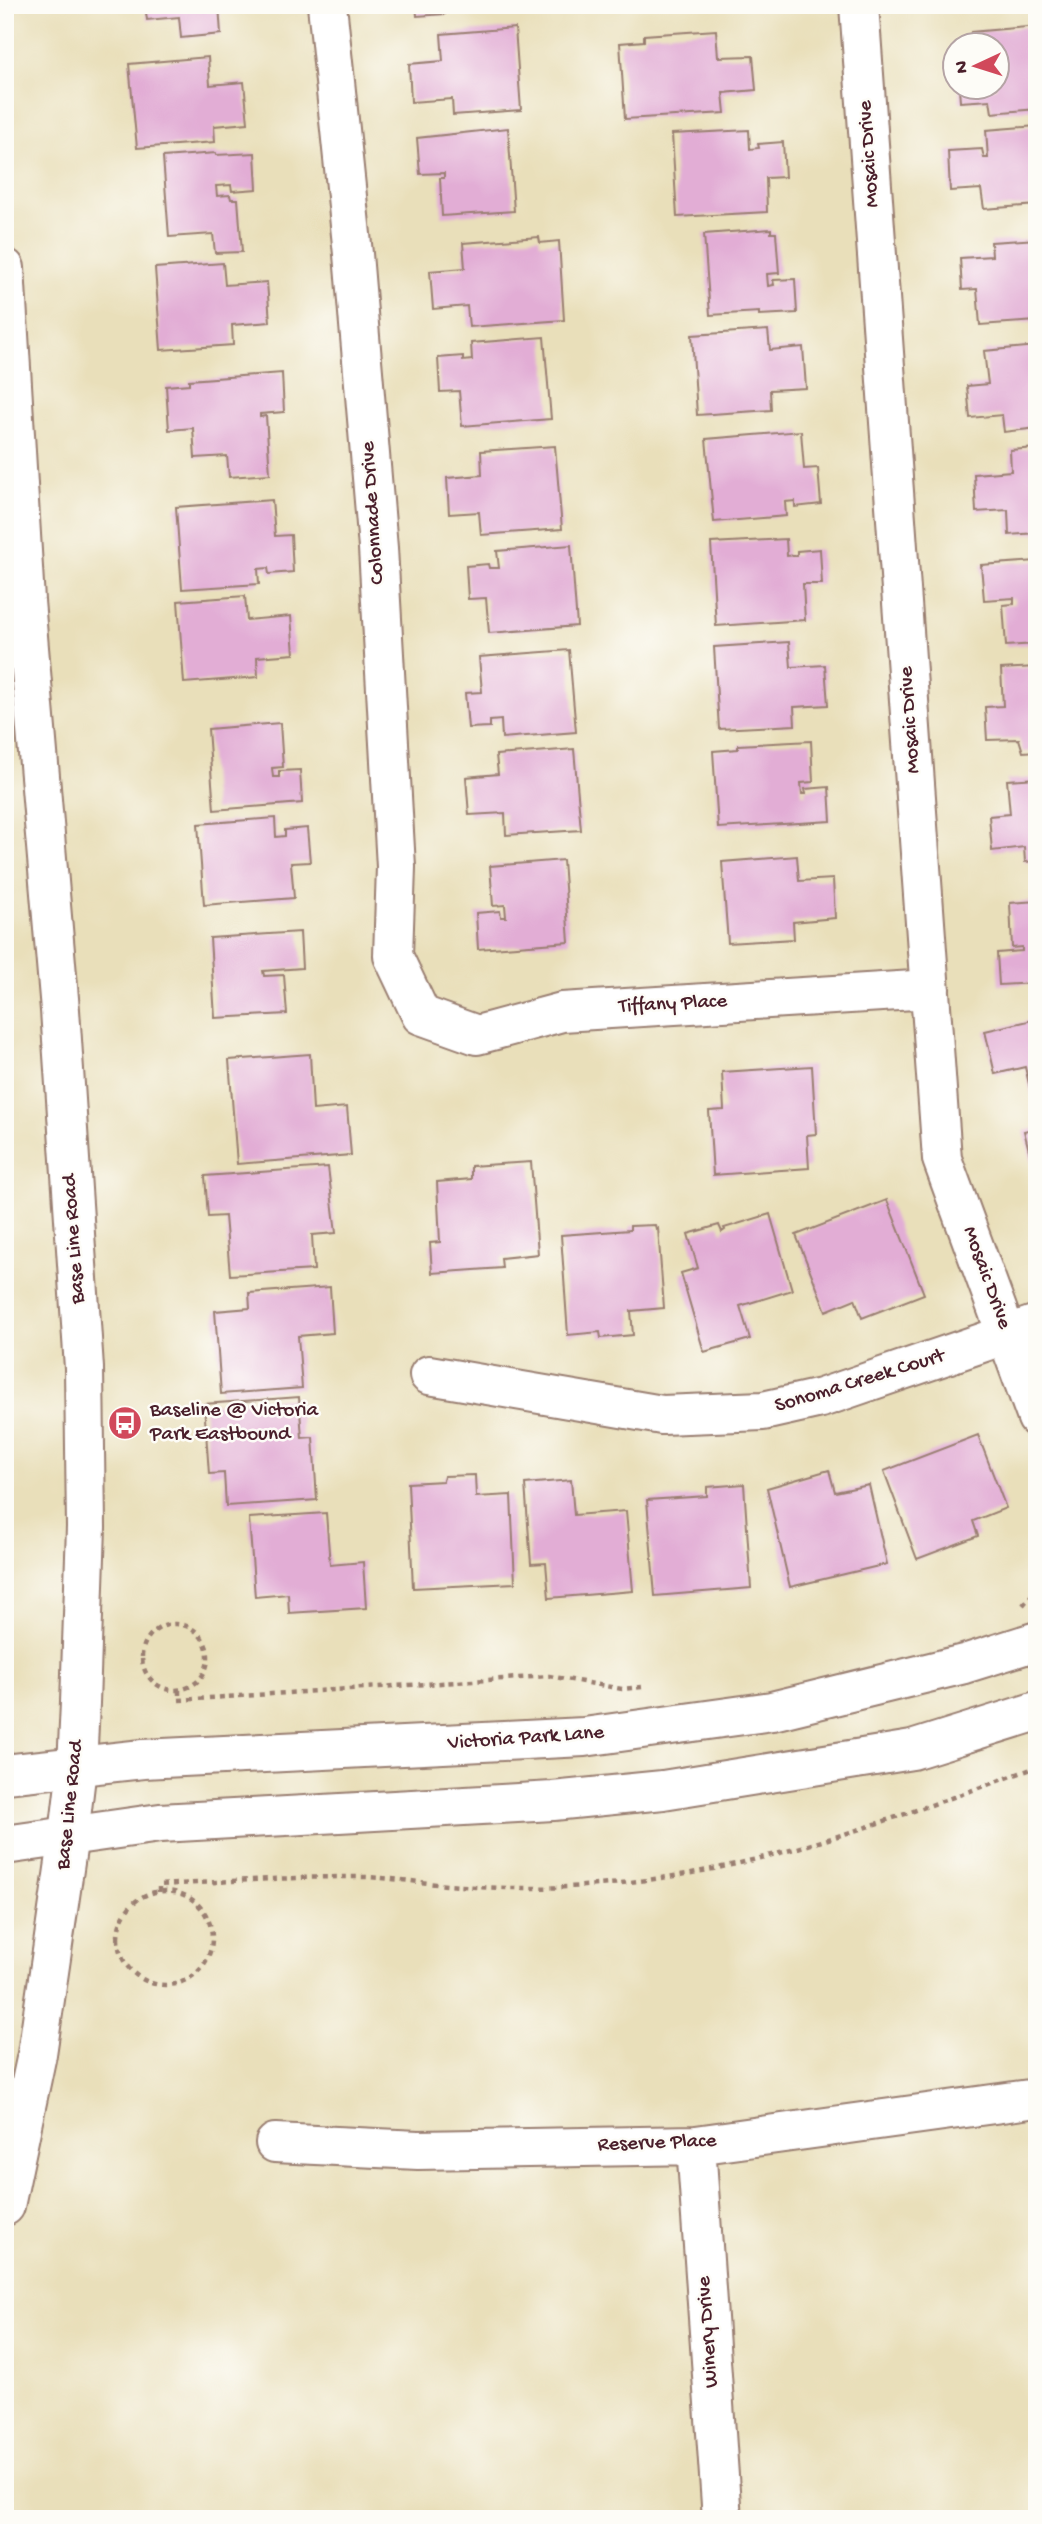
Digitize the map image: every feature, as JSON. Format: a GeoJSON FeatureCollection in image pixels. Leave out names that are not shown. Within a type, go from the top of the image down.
{"type":"FeatureCollection","features":[{"type":"Feature","properties":{"kind":"street","name":"Colonnade Drive"},"geometry":{"type":"LineString","coordinates":[[327,5],[353,254],[378,548],[396,867],[393,956],[421,1015]]}},
{"type":"Feature","properties":{"kind":"street","name":"Mosaic Drive"},"geometry":{"type":"LineString","coordinates":[[859,5],[942,1159],[1022,1330],[1037,1418]]}},
{"type":"Feature","properties":{"kind":"street","name":"Base Line Road"},"geometry":{"type":"LineString","coordinates":[[5,268],[15,601],[60,1010],[84,1368],[86,1527],[77,1767],[69,1835],[37,2054],[5,2206]]}},
{"type":"Feature","properties":{"kind":"street","name":"Tiffany Place"},"geometry":{"type":"LineString","coordinates":[[421,1015],[477,1035],[562,1012],[930,989]]}},
{"type":"Feature","properties":{"kind":"street","name":"Sonoma Creek Court"},"geometry":{"type":"LineString","coordinates":[[429,1375],[662,1415],[763,1411],[821,1398],[1022,1330]]}},
{"type":"Feature","properties":{"kind":"street","name":"Victoria Park Lane"},"geometry":{"type":"LineString","coordinates":[[5,1774],[143,1759],[584,1737],[772,1711],[964,1664],[1037,1641]]}},
{"type":"Feature","properties":{"kind":"street"},"geometry":{"type":"LineString","coordinates":[[5,1845],[160,1824],[553,1801],[663,1790],[912,1750],[1037,1711]]}},
{"type":"Feature","properties":{"kind":"street","name":"Reserve Place"},"geometry":{"type":"LineString","coordinates":[[275,2143],[418,2150],[696,2145],[1037,2098]]}},
{"type":"Feature","properties":{"kind":"street","name":"Winery Drive"},"geometry":{"type":"LineString","coordinates":[[696,2145],[722,2519]]}},
{"type":"Feature","properties":{"kind":"path"},"geometry":{"type":"LineString","coordinates":[[1015,1609],[1023,1605],[1037,1589]]}},
{"type":"Feature","properties":{"kind":"path"},"geometry":{"type":"LineString","coordinates":[[173,1623],[185,1624],[202,1637],[209,1657],[201,1678],[194,1685],[179,1690],[162,1688],[153,1682],[146,1673],[142,1651],[153,1632],[173,1623]]}},
{"type":"Feature","properties":{"kind":"path"},"geometry":{"type":"LineString","coordinates":[[179,1690],[179,1700],[550,1676],[622,1689],[647,1687]]}},
{"type":"Feature","properties":{"kind":"path"},"geometry":{"type":"LineString","coordinates":[[159,1892],[159,1885],[352,1877],[463,1886],[554,1888],[631,1882],[704,1871],[781,1853],[1037,1767]]}},
{"type":"Feature","properties":{"kind":"path"},"geometry":{"type":"LineString","coordinates":[[159,1892],[182,1894],[195,1902],[205,1913],[211,1927],[212,1942],[201,1969],[189,1979],[174,1985],[158,1985],[142,1980],[130,1970],[121,1956],[117,1940],[120,1924],[128,1909],[139,1899],[159,1892]]}},
{"type":"Feature","properties":{"kind":"building"},"geometry":{"type":"Polygon","coordinates":[[[145,5],[219,5],[221,34],[181,38],[179,17],[147,20],[145,5]]]}},
{"type":"Feature","properties":{"kind":"building"},"geometry":{"type":"Polygon","coordinates":[[[416,5],[478,7],[445,10],[445,14],[417,16],[416,5]]]}},
{"type":"Feature","properties":{"kind":"building"},"geometry":{"type":"Polygon","coordinates":[[[1037,26],[1037,109],[992,113],[990,102],[1010,102],[1010,32],[971,32],[1037,26]]]}},
{"type":"Feature","properties":{"kind":"building"},"geometry":{"type":"Polygon","coordinates":[[[515,28],[521,110],[453,115],[452,99],[411,102],[409,64],[443,61],[441,34],[515,28]]]}},
{"type":"Feature","properties":{"kind":"building"},"geometry":{"type":"Polygon","coordinates":[[[716,30],[718,57],[753,56],[756,90],[723,93],[725,113],[625,119],[620,43],[644,41],[644,35],[716,30]]]}},
{"type":"Feature","properties":{"kind":"building"},"geometry":{"type":"Polygon","coordinates":[[[208,57],[210,85],[244,82],[248,123],[214,126],[215,142],[137,148],[129,64],[208,57]]]}},
{"type":"Feature","properties":{"kind":"building"},"geometry":{"type":"Polygon","coordinates":[[[1037,126],[1037,205],[984,209],[981,189],[950,191],[948,151],[982,149],[984,158],[988,158],[986,130],[1037,126]]]}},
{"type":"Feature","properties":{"kind":"building"},"geometry":{"type":"Polygon","coordinates":[[[508,128],[514,211],[442,216],[440,178],[444,178],[444,173],[420,174],[417,138],[508,128]]]}},
{"type":"Feature","properties":{"kind":"building"},"geometry":{"type":"Polygon","coordinates":[[[749,130],[750,149],[759,148],[758,144],[783,142],[785,177],[766,178],[767,212],[677,217],[672,134],[749,130]]]}},
{"type":"Feature","properties":{"kind":"building"},"geometry":{"type":"Polygon","coordinates":[[[255,153],[257,189],[232,191],[231,185],[216,186],[217,196],[230,195],[231,199],[238,199],[242,252],[215,253],[213,234],[169,237],[163,157],[255,153]]]}},
{"type":"Feature","properties":{"kind":"building"},"geometry":{"type":"Polygon","coordinates":[[[771,229],[771,233],[776,233],[779,273],[767,274],[768,286],[774,285],[773,280],[795,279],[797,313],[710,315],[704,234],[771,229]]]}},
{"type":"Feature","properties":{"kind":"building"},"geometry":{"type":"Polygon","coordinates":[[[539,237],[540,243],[559,241],[564,320],[469,327],[467,306],[433,309],[430,271],[465,268],[463,243],[539,237]]]}},
{"type":"Feature","properties":{"kind":"building"},"geometry":{"type":"Polygon","coordinates":[[[1037,239],[1037,321],[980,325],[977,289],[962,290],[960,258],[992,256],[991,242],[1037,239]]]}},
{"type":"Feature","properties":{"kind":"building"},"geometry":{"type":"Polygon","coordinates":[[[223,263],[225,285],[267,282],[270,322],[232,325],[233,345],[161,350],[155,268],[223,263]]]}},
{"type":"Feature","properties":{"kind":"building"},"geometry":{"type":"Polygon","coordinates":[[[768,330],[770,350],[803,347],[806,388],[770,390],[771,410],[697,415],[692,335],[768,330]]]}},
{"type":"Feature","properties":{"kind":"building"},"geometry":{"type":"Polygon","coordinates":[[[544,337],[551,419],[462,426],[459,391],[440,392],[438,358],[463,356],[463,361],[472,360],[471,343],[544,337]]]}},
{"type":"Feature","properties":{"kind":"building"},"geometry":{"type":"Polygon","coordinates":[[[1037,346],[1037,428],[1004,432],[1002,415],[970,418],[967,386],[988,384],[984,351],[1037,346]]]}},
{"type":"Feature","properties":{"kind":"building"},"geometry":{"type":"Polygon","coordinates":[[[282,373],[284,412],[260,414],[260,417],[266,416],[270,474],[229,477],[227,456],[195,458],[193,428],[169,430],[166,386],[189,384],[189,380],[282,373]]]}},
{"type":"Feature","properties":{"kind":"building"},"geometry":{"type":"Polygon","coordinates":[[[801,431],[804,469],[818,468],[821,504],[795,507],[795,501],[785,502],[786,516],[714,522],[706,439],[801,431]]]}},
{"type":"Feature","properties":{"kind":"building"},"geometry":{"type":"Polygon","coordinates":[[[555,446],[562,529],[481,535],[479,512],[449,514],[447,478],[482,475],[481,451],[555,446]]]}},
{"type":"Feature","properties":{"kind":"building"},"geometry":{"type":"Polygon","coordinates":[[[1037,448],[1037,533],[1009,535],[1008,510],[976,512],[974,474],[1011,471],[1010,450],[1037,448]]]}},
{"type":"Feature","properties":{"kind":"building"},"geometry":{"type":"Polygon","coordinates":[[[272,500],[275,536],[291,535],[293,572],[269,574],[268,568],[258,569],[259,584],[182,589],[176,507],[272,500]]]}},
{"type":"Feature","properties":{"kind":"building"},"geometry":{"type":"Polygon","coordinates":[[[786,539],[787,556],[797,555],[797,551],[820,549],[822,584],[803,584],[805,620],[716,626],[711,543],[786,539]]]}},
{"type":"Feature","properties":{"kind":"building"},"geometry":{"type":"Polygon","coordinates":[[[571,545],[577,626],[489,633],[486,598],[468,599],[466,566],[488,564],[489,568],[499,568],[497,551],[571,545]]]}},
{"type":"Feature","properties":{"kind":"building"},"geometry":{"type":"Polygon","coordinates":[[[1037,561],[1037,644],[1006,646],[1003,605],[1014,604],[1014,598],[984,600],[981,565],[1037,561]]]}},
{"type":"Feature","properties":{"kind":"building"},"geometry":{"type":"Polygon","coordinates":[[[245,596],[247,620],[291,616],[294,654],[257,657],[258,677],[184,683],[178,601],[245,596]]]}},
{"type":"Feature","properties":{"kind":"building"},"geometry":{"type":"Polygon","coordinates":[[[789,642],[791,667],[825,665],[828,705],[794,707],[795,725],[719,729],[714,647],[789,642]]]}},
{"type":"Feature","properties":{"kind":"building"},"geometry":{"type":"Polygon","coordinates":[[[569,650],[576,732],[502,738],[501,720],[490,721],[490,727],[468,728],[465,693],[482,692],[479,657],[569,650]]]}},
{"type":"Feature","properties":{"kind":"building"},"geometry":{"type":"Polygon","coordinates":[[[1037,667],[1037,751],[1023,752],[1019,739],[987,740],[985,707],[1003,706],[1001,669],[1037,667]]]}},
{"type":"Feature","properties":{"kind":"building"},"geometry":{"type":"Polygon","coordinates":[[[280,723],[283,767],[272,768],[273,777],[279,777],[279,771],[300,770],[302,803],[214,810],[208,729],[280,723]]]}},
{"type":"Feature","properties":{"kind":"building"},"geometry":{"type":"Polygon","coordinates":[[[811,741],[813,782],[801,783],[802,794],[806,794],[805,789],[829,787],[831,821],[718,828],[713,751],[738,749],[738,745],[811,741]]]}},
{"type":"Feature","properties":{"kind":"building"},"geometry":{"type":"Polygon","coordinates":[[[574,749],[581,830],[506,835],[505,813],[469,815],[466,777],[498,774],[496,755],[574,749]]]}},
{"type":"Feature","properties":{"kind":"building"},"geometry":{"type":"Polygon","coordinates":[[[1037,778],[1037,861],[1025,862],[1024,847],[992,851],[989,816],[1010,814],[1007,780],[1037,778]]]}},
{"type":"Feature","properties":{"kind":"building"},"geometry":{"type":"Polygon","coordinates":[[[275,818],[276,837],[285,836],[285,830],[307,828],[310,862],[291,863],[294,898],[204,905],[198,824],[275,818]]]}},
{"type":"Feature","properties":{"kind":"building"},"geometry":{"type":"Polygon","coordinates":[[[797,856],[799,881],[833,879],[835,918],[793,922],[794,939],[728,943],[722,862],[797,856]]]}},
{"type":"Feature","properties":{"kind":"building"},"geometry":{"type":"Polygon","coordinates":[[[563,860],[569,942],[478,949],[476,913],[500,911],[501,917],[506,917],[505,905],[493,906],[490,866],[563,860]]]}},
{"type":"Feature","properties":{"kind":"building"},"geometry":{"type":"Polygon","coordinates":[[[1037,901],[1037,983],[999,985],[997,953],[1022,951],[1022,947],[1012,948],[1010,903],[1037,901]]]}},
{"type":"Feature","properties":{"kind":"building"},"geometry":{"type":"Polygon","coordinates":[[[300,932],[302,968],[263,971],[264,976],[284,975],[287,1014],[215,1018],[210,938],[300,932]]]}},
{"type":"Feature","properties":{"kind":"building"},"geometry":{"type":"Polygon","coordinates":[[[1037,1019],[1036,1114],[1025,1067],[995,1074],[985,1031],[1037,1019]]]}},
{"type":"Feature","properties":{"kind":"building"},"geometry":{"type":"Polygon","coordinates":[[[310,1054],[313,1110],[347,1107],[351,1155],[237,1164],[229,1060],[310,1054]]]}},
{"type":"Feature","properties":{"kind":"building"},"geometry":{"type":"Polygon","coordinates":[[[812,1066],[816,1134],[807,1135],[809,1168],[713,1175],[709,1111],[724,1110],[722,1072],[812,1066]]]}},
{"type":"Feature","properties":{"kind":"building"},"geometry":{"type":"Polygon","coordinates":[[[1037,1128],[1037,1178],[1036,1178],[1024,1131],[1037,1128]]]}},
{"type":"Feature","properties":{"kind":"building"},"geometry":{"type":"Polygon","coordinates":[[[531,1162],[538,1254],[501,1258],[502,1268],[432,1273],[430,1243],[440,1242],[437,1182],[471,1179],[471,1166],[531,1162]]]}},
{"type":"Feature","properties":{"kind":"building"},"geometry":{"type":"Polygon","coordinates":[[[328,1167],[336,1233],[312,1235],[314,1270],[230,1275],[225,1216],[208,1217],[205,1176],[328,1167]]]}},
{"type":"Feature","properties":{"kind":"building"},"geometry":{"type":"Polygon","coordinates":[[[887,1200],[924,1294],[862,1318],[855,1299],[826,1311],[796,1235],[887,1200]]]}},
{"type":"Feature","properties":{"kind":"building"},"geometry":{"type":"Polygon","coordinates":[[[770,1214],[792,1290],[740,1306],[750,1339],[704,1352],[681,1273],[698,1268],[688,1234],[719,1225],[722,1232],[724,1228],[770,1214]]]}},
{"type":"Feature","properties":{"kind":"building"},"geometry":{"type":"Polygon","coordinates":[[[655,1225],[656,1229],[658,1228],[664,1308],[631,1311],[633,1335],[601,1338],[600,1332],[568,1335],[561,1235],[630,1230],[630,1226],[655,1225]]]}},
{"type":"Feature","properties":{"kind":"building"},"geometry":{"type":"Polygon","coordinates":[[[330,1287],[333,1333],[298,1336],[302,1388],[221,1394],[215,1311],[250,1308],[249,1293],[330,1287]]]}},
{"type":"Feature","properties":{"kind":"building"},"geometry":{"type":"Polygon","coordinates":[[[299,1397],[302,1438],[313,1437],[317,1500],[226,1506],[224,1473],[209,1474],[204,1404],[299,1397]]]}},
{"type":"Feature","properties":{"kind":"building"},"geometry":{"type":"Polygon","coordinates":[[[978,1435],[1006,1508],[973,1521],[978,1536],[917,1559],[884,1471],[978,1435]]]}},
{"type":"Feature","properties":{"kind":"building"},"geometry":{"type":"Polygon","coordinates":[[[829,1470],[835,1492],[869,1485],[887,1564],[790,1587],[767,1488],[829,1470]]]}},
{"type":"Feature","properties":{"kind":"building"},"geometry":{"type":"Polygon","coordinates":[[[475,1475],[476,1497],[511,1495],[515,1583],[413,1588],[408,1483],[443,1481],[444,1476],[475,1475]]]}},
{"type":"Feature","properties":{"kind":"building"},"geometry":{"type":"Polygon","coordinates":[[[571,1480],[574,1515],[626,1511],[633,1591],[549,1598],[546,1563],[531,1564],[525,1484],[571,1480]]]}},
{"type":"Feature","properties":{"kind":"building"},"geometry":{"type":"Polygon","coordinates":[[[744,1484],[751,1588],[655,1596],[647,1500],[707,1496],[707,1487],[744,1484]]]}},
{"type":"Feature","properties":{"kind":"building"},"geometry":{"type":"Polygon","coordinates":[[[326,1513],[330,1565],[363,1562],[366,1608],[289,1613],[288,1594],[255,1597],[249,1518],[326,1513]]]}},
{"type":"Feature","properties":{"kind":"place","name":"Baseline @ Victoria Park Eastbound"},"geometry":{"type":"Point","coordinates":[125,1423]}}]}
